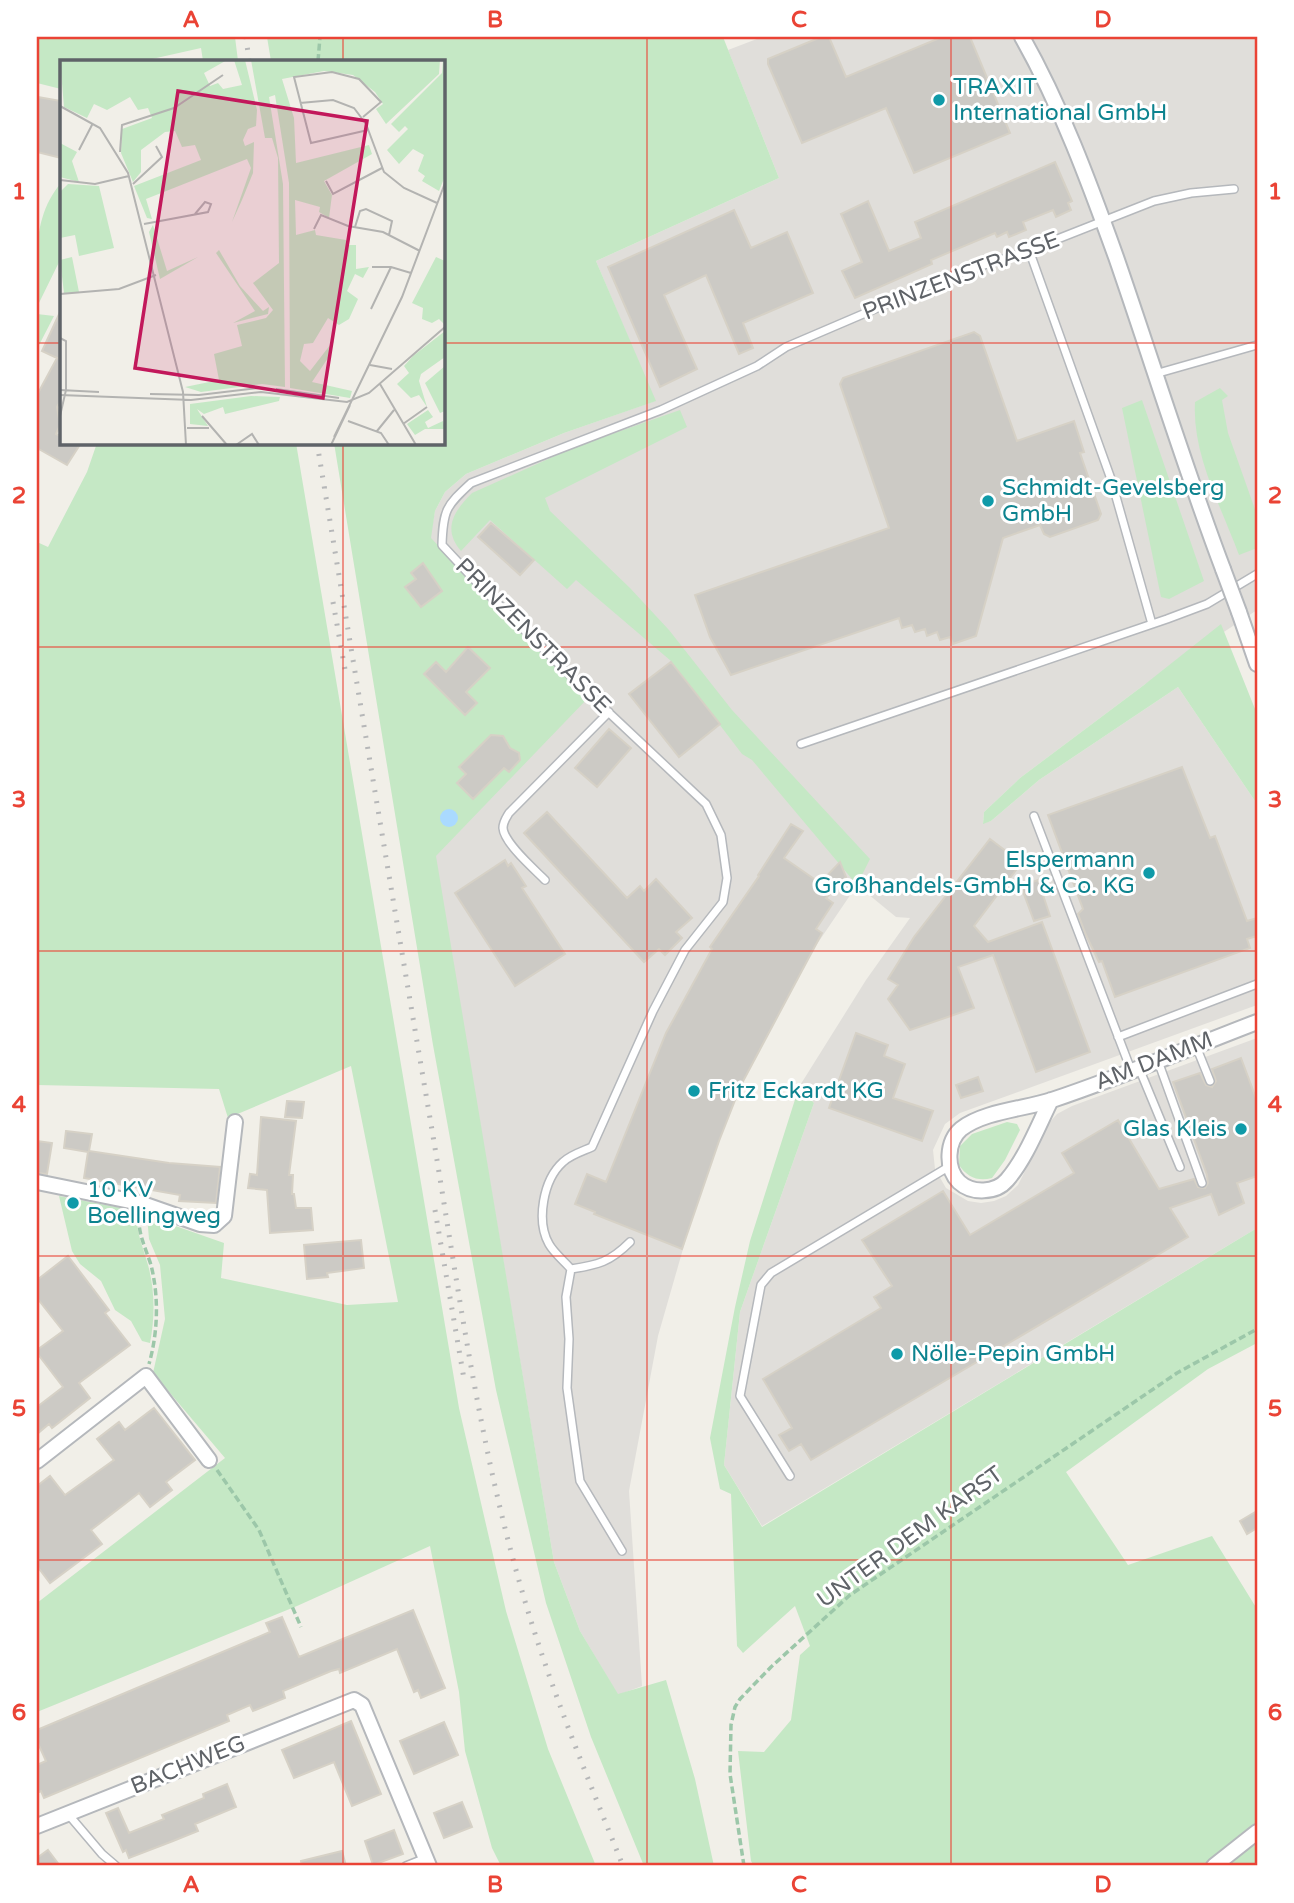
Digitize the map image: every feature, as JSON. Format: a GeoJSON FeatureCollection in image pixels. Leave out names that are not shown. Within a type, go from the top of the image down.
{"type":"FeatureCollection","features":[{"type":"Feature","properties":{"kind":"street"},"geometry":{"type":"LineString","coordinates":[[1022,37],[1070,138],[1103,221],[1223,569],[1255,646],[1257,664]]}},
{"type":"Feature","properties":{"kind":"street","name":"AM DAMM"},"geometry":{"type":"LineString","coordinates":[[950,1166],[948,1151],[959,1131],[970,1124],[1051,1100],[1257,1023]]}},
{"type":"Feature","properties":{"kind":"street"},"geometry":{"type":"LineString","coordinates":[[950,1166],[958,1181],[972,1189],[981,1191],[1001,1186],[1019,1161],[1051,1100]]}},
{"type":"Feature","properties":{"kind":"street"},"geometry":{"type":"LineString","coordinates":[[37,1182],[140,1203],[209,1226],[225,1216],[236,1122]]}},
{"type":"Feature","properties":{"kind":"street"},"geometry":{"type":"LineString","coordinates":[[37,1461],[146,1376],[209,1460]]}},
{"type":"Feature","properties":{"kind":"street","name":"BACHWEG"},"geometry":{"type":"LineString","coordinates":[[37,1826],[338,1704],[354,1700],[362,1705],[427,1862]]}},
{"type":"Feature","properties":{"kind":"street"},"geometry":{"type":"LineString","coordinates":[[1214,1866],[1257,1832]]}},
{"type":"Feature","properties":{"kind":"lane","name":"PRINZENSTRASSE"},"geometry":{"type":"LineString","coordinates":[[571,1269],[549,1245],[542,1224],[545,1195],[554,1172],[565,1159],[592,1147],[653,1011],[685,950],[723,902],[727,878],[721,835],[706,804],[485,591],[442,545],[442,526],[449,504],[471,483],[661,410],[757,366],[786,347],[959,273],[1029,250],[1154,201],[1191,193],[1234,189]]}},
{"type":"Feature","properties":{"kind":"lane"},"geometry":{"type":"LineString","coordinates":[[1029,250],[1111,479],[1152,624]]}},
{"type":"Feature","properties":{"kind":"lane"},"geometry":{"type":"LineString","coordinates":[[1156,374],[1257,345]]}},
{"type":"Feature","properties":{"kind":"lane"},"geometry":{"type":"LineString","coordinates":[[801,744],[1206,604],[1257,574]]}},
{"type":"Feature","properties":{"kind":"lane"},"geometry":{"type":"LineString","coordinates":[[545,880],[508,840],[503,831],[504,822],[509,813],[609,712]]}},
{"type":"Feature","properties":{"kind":"lane"},"geometry":{"type":"LineString","coordinates":[[1034,816],[1118,1037],[1180,1167]]}},
{"type":"Feature","properties":{"kind":"lane"},"geometry":{"type":"LineString","coordinates":[[1118,1037],[1257,984]]}},
{"type":"Feature","properties":{"kind":"lane"},"geometry":{"type":"LineString","coordinates":[[1196,1046],[1210,1081]]}},
{"type":"Feature","properties":{"kind":"lane"},"geometry":{"type":"LineString","coordinates":[[1158,1060],[1202,1182]]}},
{"type":"Feature","properties":{"kind":"lane"},"geometry":{"type":"LineString","coordinates":[[790,1476],[740,1396],[761,1285],[771,1273],[950,1166]]}},
{"type":"Feature","properties":{"kind":"lane"},"geometry":{"type":"LineString","coordinates":[[622,1551],[580,1481],[568,1388],[566,1297],[571,1269],[595,1265],[614,1257],[630,1242]]}},
{"type":"Feature","properties":{"kind":"lane"},"geometry":{"type":"LineString","coordinates":[[68,1814],[102,1854],[116,1866]]}},
{"type":"Feature","properties":{"kind":"lane"},"geometry":{"type":"LineString","coordinates":[[405,1866],[427,1862]]}},
{"type":"Feature","properties":{"kind":"path"},"geometry":{"type":"LineString","coordinates":[[318,60],[320,37]]}},
{"type":"Feature","properties":{"kind":"path"},"geometry":{"type":"LineString","coordinates":[[140,1203],[138,1226],[152,1268],[157,1320],[146,1376]]}},
{"type":"Feature","properties":{"kind":"path","name":"UNTER DEM KARST"},"geometry":{"type":"LineString","coordinates":[[744,1866],[730,1774],[735,1707],[748,1691],[850,1595],[1177,1373],[1257,1329]]}},
{"type":"Feature","properties":{"kind":"path"},"geometry":{"type":"LineString","coordinates":[[209,1460],[259,1530],[301,1627]]}},
{"type":"Feature","properties":{"kind":"shaded area"},"geometry":{"type":"Polygon","coordinates":[[[762,37],[1257,37],[1257,610],[1144,685],[1020,778],[984,812],[983,823],[991,821],[1039,780],[1178,687],[1257,804],[1257,1005],[960,1113],[945,1124],[933,1150],[935,1169],[946,1188],[968,1201],[994,1201],[1006,1196],[1018,1185],[1049,1123],[1057,1114],[1072,1106],[1257,1038],[1257,1228],[762,1526],[724,1465],[740,1312],[814,1103],[799,1087],[866,980],[910,918],[896,917],[857,885],[792,981],[743,1077],[709,1160],[658,1336],[629,1491],[642,1686],[618,1695],[580,1631],[554,1562],[375,501],[399,492],[430,537],[435,511],[445,492],[466,474],[564,433],[655,401],[596,261],[779,178],[728,50],[762,37]]]}},
{"type":"Feature","properties":{"kind":"green space"},"geometry":{"type":"Polygon","coordinates":[[[37,37],[235,37],[238,60],[203,60],[201,48],[147,60],[60,60],[60,89],[37,83],[37,37]]]}},
{"type":"Feature","properties":{"kind":"green space"},"geometry":{"type":"Polygon","coordinates":[[[267,37],[723,37],[779,178],[596,261],[656,401],[564,433],[466,474],[445,492],[435,511],[431,538],[589,697],[436,856],[554,1562],[580,1631],[618,1694],[666,1680],[695,1779],[714,1866],[644,1866],[591,1737],[546,1603],[496,1390],[433,1045],[334,444],[444,444],[444,60],[271,60],[267,37]]]}},
{"type":"Feature","properties":{"kind":"green space"},"geometry":{"type":"Polygon","coordinates":[[[60,184],[60,260],[37,307],[40,226],[51,197],[60,184]]]}},
{"type":"Feature","properties":{"kind":"green space"},"geometry":{"type":"Polygon","coordinates":[[[37,314],[54,316],[37,349],[37,314]]]}},
{"type":"Feature","properties":{"kind":"green space"},"geometry":{"type":"Polygon","coordinates":[[[1220,388],[1228,396],[1222,400],[1228,433],[1257,515],[1257,548],[1239,555],[1209,480],[1195,422],[1195,402],[1220,388]]]}},
{"type":"Feature","properties":{"kind":"green space"},"geometry":{"type":"Polygon","coordinates":[[[1142,400],[1204,581],[1169,599],[1161,597],[1122,408],[1142,400]]]}},
{"type":"Feature","properties":{"kind":"green space"},"geometry":{"type":"Polygon","coordinates":[[[680,410],[687,427],[545,498],[550,511],[630,588],[669,630],[732,710],[870,859],[857,885],[752,760],[742,754],[671,661],[576,580],[567,589],[490,520],[461,551],[452,535],[451,528],[456,513],[472,493],[575,447],[680,410]]]}},
{"type":"Feature","properties":{"kind":"green space"},"geometry":{"type":"Polygon","coordinates":[[[97,444],[296,444],[459,1408],[506,1611],[548,1749],[596,1866],[501,1866],[492,1848],[465,1751],[459,1692],[430,1546],[297,1606],[37,1712],[37,1603],[225,1458],[153,1373],[165,1319],[160,1265],[149,1239],[147,1216],[224,1243],[221,1278],[347,1305],[398,1302],[351,1066],[228,1118],[219,1089],[37,1085],[37,542],[48,547],[87,472],[97,444]]]}},
{"type":"Feature","properties":{"kind":"green space"},"geometry":{"type":"Polygon","coordinates":[[[1221,624],[1257,714],[1257,804],[1178,687],[1039,780],[991,821],[983,824],[984,812],[1020,778],[1221,624]]]}},
{"type":"Feature","properties":{"kind":"green space"},"geometry":{"type":"Polygon","coordinates":[[[799,1087],[814,1103],[740,1312],[724,1465],[762,1527],[1257,1228],[1257,1343],[1208,1369],[1066,1472],[1128,1565],[1212,1536],[1257,1609],[1257,1866],[754,1866],[751,1861],[738,1751],[764,1752],[791,1720],[800,1655],[810,1646],[795,1606],[743,1653],[737,1646],[731,1494],[720,1489],[710,1438],[750,1241],[799,1087]]]}},
{"type":"Feature","properties":{"kind":"green space"},"geometry":{"type":"Polygon","coordinates":[[[1007,1122],[1017,1124],[1020,1130],[1005,1160],[992,1178],[978,1179],[966,1173],[959,1165],[960,1146],[972,1134],[1007,1122]]]}},
{"type":"Feature","properties":{"kind":"green space"},"geometry":{"type":"Polygon","coordinates":[[[59,1196],[137,1211],[138,1232],[153,1294],[150,1343],[142,1341],[131,1321],[115,1310],[101,1281],[80,1264],[72,1251],[59,1196]]]}},
{"type":"Feature","properties":{"kind":"water"},"geometry":{"type":"Polygon","coordinates":[[[445,809],[453,809],[458,818],[456,825],[445,827],[440,822],[440,814],[445,809]]]}},
{"type":"Feature","properties":{"kind":"building","name":"TRAXIT International GmbH"},"geometry":{"type":"Polygon","coordinates":[[[821,37],[829,37],[846,77],[942,37],[970,37],[1010,133],[914,173],[886,108],[802,143],[768,59],[821,37]]]}},
{"type":"Feature","properties":{"kind":"building"},"geometry":{"type":"Polygon","coordinates":[[[38,97],[60,101],[60,158],[37,152],[38,97]]]}},
{"type":"Feature","properties":{"kind":"building"},"geometry":{"type":"Polygon","coordinates":[[[1055,162],[1072,201],[1068,203],[1071,210],[1056,217],[1053,210],[1023,222],[1026,230],[1009,237],[1007,232],[997,237],[995,233],[931,260],[932,264],[855,298],[842,271],[862,262],[841,214],[868,201],[889,251],[921,238],[915,222],[1055,162]]]}},
{"type":"Feature","properties":{"kind":"building"},"geometry":{"type":"Polygon","coordinates":[[[734,210],[751,248],[787,232],[813,293],[743,323],[753,348],[739,354],[706,275],[664,295],[697,369],[660,387],[608,267],[734,210]]]}},
{"type":"Feature","properties":{"kind":"building"},"geometry":{"type":"Polygon","coordinates":[[[60,312],[60,402],[57,407],[60,425],[56,434],[60,436],[60,444],[80,444],[67,465],[37,448],[37,395],[57,358],[42,351],[60,312]]]}},
{"type":"Feature","properties":{"kind":"building","name":"Schmidt-Gevelsberg GmbH"},"geometry":{"type":"Polygon","coordinates":[[[974,332],[980,336],[1017,441],[1074,421],[1084,452],[1080,453],[1101,514],[1098,520],[1050,537],[1044,534],[1040,525],[1003,538],[976,636],[953,644],[950,637],[940,640],[937,632],[927,636],[925,629],[915,632],[912,625],[902,628],[899,618],[731,675],[710,637],[695,595],[889,528],[840,384],[843,378],[974,332]]]}},
{"type":"Feature","properties":{"kind":"building"},"geometry":{"type":"Polygon","coordinates":[[[491,523],[534,560],[520,575],[478,537],[491,523]]]}},
{"type":"Feature","properties":{"kind":"building"},"geometry":{"type":"Polygon","coordinates":[[[423,563],[442,591],[421,607],[405,587],[416,579],[411,573],[423,563]]]}},
{"type":"Feature","properties":{"kind":"building"},"geometry":{"type":"Polygon","coordinates":[[[468,647],[490,668],[466,692],[477,703],[465,715],[424,674],[436,662],[446,672],[468,647]]]}},
{"type":"Feature","properties":{"kind":"building"},"geometry":{"type":"Polygon","coordinates":[[[671,662],[720,724],[679,757],[629,694],[671,662]]]}},
{"type":"Feature","properties":{"kind":"building"},"geometry":{"type":"Polygon","coordinates":[[[609,729],[631,748],[597,787],[575,768],[609,729]]]}},
{"type":"Feature","properties":{"kind":"building"},"geometry":{"type":"Polygon","coordinates":[[[491,735],[503,736],[510,748],[519,753],[520,760],[509,772],[504,768],[473,799],[457,783],[466,774],[459,767],[491,735]]]}},
{"type":"Feature","properties":{"kind":"building","name":"Elspermann Großhandels-GmbH & Co. KG"},"geometry":{"type":"Polygon","coordinates":[[[1182,767],[1210,838],[1215,836],[1247,921],[1257,918],[1257,936],[1247,939],[1250,948],[1115,997],[1102,961],[1099,962],[1078,914],[1083,909],[1048,815],[1182,767]]]}},
{"type":"Feature","properties":{"kind":"building"},"geometry":{"type":"Polygon","coordinates":[[[547,812],[627,898],[640,886],[644,891],[656,879],[692,918],[676,932],[682,938],[665,955],[659,949],[644,962],[524,833],[547,812]]]}},
{"type":"Feature","properties":{"kind":"building","name":"Fritz Eckardt KG"},"geometry":{"type":"Polygon","coordinates":[[[791,824],[803,831],[784,858],[820,883],[840,862],[846,877],[826,898],[833,903],[816,929],[822,933],[741,1085],[682,1249],[575,1204],[587,1174],[606,1182],[666,1033],[712,949],[710,947],[791,824]]]}},
{"type":"Feature","properties":{"kind":"building"},"geometry":{"type":"Polygon","coordinates":[[[990,839],[1019,861],[1019,866],[974,926],[988,942],[1042,922],[1090,1052],[1036,1072],[993,955],[958,967],[974,1008],[910,1030],[888,999],[898,985],[888,979],[914,937],[990,839]]]}},
{"type":"Feature","properties":{"kind":"building"},"geometry":{"type":"Polygon","coordinates":[[[505,860],[508,866],[511,863],[526,886],[522,888],[565,954],[515,986],[455,893],[505,860]]]}},
{"type":"Feature","properties":{"kind":"building"},"geometry":{"type":"Polygon","coordinates":[[[1038,880],[1050,916],[1034,921],[1021,886],[1038,880]]]}},
{"type":"Feature","properties":{"kind":"building"},"geometry":{"type":"Polygon","coordinates":[[[856,1033],[888,1045],[884,1056],[905,1064],[893,1098],[933,1111],[922,1141],[829,1108],[856,1033]]]}},
{"type":"Feature","properties":{"kind":"building"},"geometry":{"type":"Polygon","coordinates":[[[1241,1058],[1257,1101],[1257,1176],[1237,1183],[1244,1203],[1219,1215],[1211,1194],[1170,1208],[1188,1237],[811,1460],[801,1444],[789,1451],[779,1435],[792,1428],[763,1379],[881,1308],[874,1297],[892,1286],[862,1240],[943,1191],[970,1235],[1074,1173],[1062,1153],[1118,1120],[1159,1189],[1194,1179],[1198,1187],[1205,1188],[1208,1183],[1207,1175],[1173,1082],[1200,1073],[1206,1085],[1212,1087],[1216,1081],[1212,1069],[1241,1058]]]}},
{"type":"Feature","properties":{"kind":"building"},"geometry":{"type":"Polygon","coordinates":[[[978,1077],[983,1091],[961,1098],[956,1085],[978,1077]]]}},
{"type":"Feature","properties":{"kind":"building"},"geometry":{"type":"Polygon","coordinates":[[[287,1101],[304,1102],[302,1118],[285,1117],[287,1101]]]}},
{"type":"Feature","properties":{"kind":"building"},"geometry":{"type":"Polygon","coordinates":[[[261,1117],[296,1121],[289,1175],[293,1175],[292,1194],[296,1208],[311,1208],[313,1230],[270,1233],[267,1190],[248,1188],[250,1174],[257,1175],[261,1117]]]}},
{"type":"Feature","properties":{"kind":"building"},"geometry":{"type":"Polygon","coordinates":[[[66,1131],[92,1134],[89,1151],[169,1163],[220,1167],[216,1203],[179,1201],[180,1195],[84,1178],[88,1152],[64,1148],[66,1131]]]}},
{"type":"Feature","properties":{"kind":"building"},"geometry":{"type":"Polygon","coordinates":[[[37,1141],[52,1143],[47,1174],[37,1173],[37,1141]]]}},
{"type":"Feature","properties":{"kind":"building"},"geometry":{"type":"Polygon","coordinates":[[[361,1240],[364,1268],[327,1273],[328,1277],[307,1279],[304,1245],[361,1240]]]}},
{"type":"Feature","properties":{"kind":"building"},"geometry":{"type":"Polygon","coordinates":[[[68,1256],[109,1310],[105,1313],[130,1345],[79,1383],[90,1398],[52,1428],[49,1424],[37,1434],[37,1407],[63,1387],[37,1350],[63,1331],[37,1298],[37,1280],[68,1256]]]}},
{"type":"Feature","properties":{"kind":"building"},"geometry":{"type":"Polygon","coordinates":[[[154,1408],[195,1460],[166,1482],[172,1490],[150,1507],[139,1493],[91,1530],[102,1544],[50,1583],[37,1566],[37,1486],[50,1476],[65,1495],[114,1460],[97,1439],[119,1422],[125,1430],[154,1408]]]}},
{"type":"Feature","properties":{"kind":"building"},"geometry":{"type":"Polygon","coordinates":[[[1257,1511],[1257,1528],[1247,1534],[1240,1521],[1257,1511]]]}},
{"type":"Feature","properties":{"kind":"building"},"geometry":{"type":"Polygon","coordinates":[[[413,1610],[445,1688],[421,1698],[418,1690],[414,1692],[397,1649],[340,1673],[339,1669],[331,1671],[283,1691],[285,1698],[253,1711],[250,1705],[227,1715],[229,1721],[44,1798],[41,1791],[37,1793],[37,1765],[46,1761],[37,1741],[37,1730],[270,1632],[266,1623],[282,1617],[299,1657],[413,1610]]]}},
{"type":"Feature","properties":{"kind":"building"},"geometry":{"type":"Polygon","coordinates":[[[351,1721],[381,1794],[352,1806],[334,1762],[294,1778],[282,1750],[351,1721]]]}},
{"type":"Feature","properties":{"kind":"building"},"geometry":{"type":"Polygon","coordinates":[[[444,1722],[458,1755],[414,1774],[400,1741],[444,1722]]]}},
{"type":"Feature","properties":{"kind":"building"},"geometry":{"type":"Polygon","coordinates":[[[227,1784],[236,1807],[195,1824],[198,1831],[129,1858],[126,1850],[123,1852],[106,1813],[118,1808],[129,1833],[164,1819],[162,1815],[204,1798],[203,1794],[227,1784]]]}},
{"type":"Feature","properties":{"kind":"building"},"geometry":{"type":"Polygon","coordinates":[[[462,1802],[472,1827],[444,1838],[434,1813],[462,1802]]]}},
{"type":"Feature","properties":{"kind":"building"},"geometry":{"type":"Polygon","coordinates":[[[394,1830],[403,1854],[373,1865],[365,1841],[394,1830]]]}},
{"type":"Feature","properties":{"kind":"building"},"geometry":{"type":"Polygon","coordinates":[[[48,1850],[60,1866],[37,1866],[37,1858],[48,1850]]]}},
{"type":"Feature","properties":{"kind":"building"},"geometry":{"type":"Polygon","coordinates":[[[342,1851],[346,1866],[302,1866],[301,1861],[342,1851]]]}},
{"type":"Feature","properties":{"kind":"railway"},"geometry":{"type":"LineString","coordinates":[[246,37],[249,60]]}},
{"type":"Feature","properties":{"kind":"railway"},"geometry":{"type":"LineString","coordinates":[[317,444],[460,1304],[493,1477],[522,1591],[544,1661],[623,1866]]}},
{"type":"Feature","properties":{"kind":"railway"},"geometry":{"type":"LineString","coordinates":[[333,602],[346,675]]}},
{"type":"Feature","properties":{"kind":"railway"},"geometry":{"type":"LineString","coordinates":[[435,1210],[464,1379]]}},
{"type":"Feature","properties":{"kind":"place","name":"TRAXIT International GmbH"},"geometry":{"type":"Point","coordinates":[939,100]}},
{"type":"Feature","properties":{"kind":"place","name":"Schmidt-Gevelsberg GmbH"},"geometry":{"type":"Point","coordinates":[988,501]}},
{"type":"Feature","properties":{"kind":"place","name":"Elspermann Großhandels-GmbH & Co. KG"},"geometry":{"type":"Point","coordinates":[1149,873]}},
{"type":"Feature","properties":{"kind":"place","name":"Fritz Eckardt KG"},"geometry":{"type":"Point","coordinates":[694,1091]}},
{"type":"Feature","properties":{"kind":"place","name":"Glas Kleis"},"geometry":{"type":"Point","coordinates":[1241,1129]}},
{"type":"Feature","properties":{"kind":"place","name":"10 KV Boellingweg"},"geometry":{"type":"Point","coordinates":[73,1203]}},
{"type":"Feature","properties":{"kind":"place","name":"Nölle-Pepin GmbH"},"geometry":{"type":"Point","coordinates":[897,1354]}}]}
